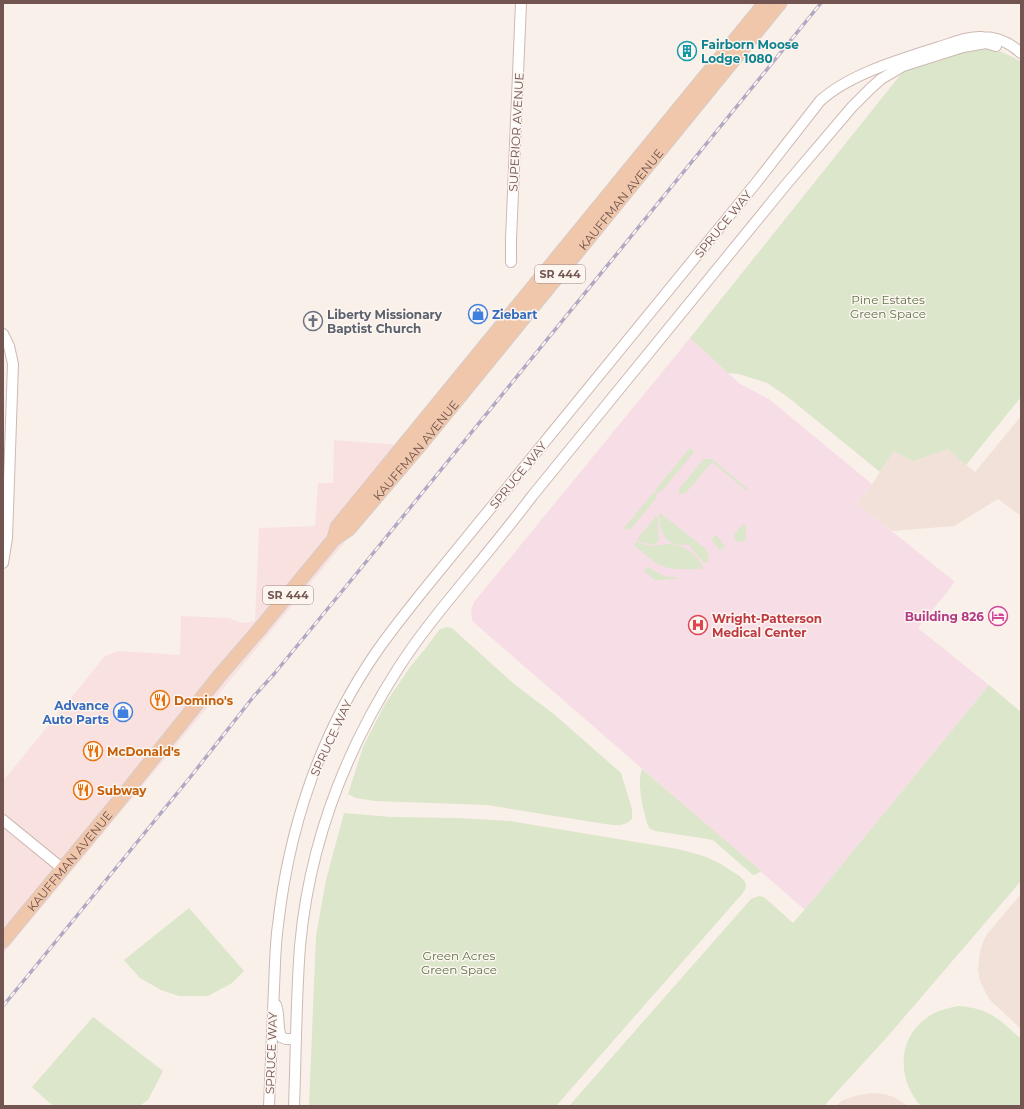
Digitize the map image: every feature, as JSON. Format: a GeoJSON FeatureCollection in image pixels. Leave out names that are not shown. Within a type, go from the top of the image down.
{"type":"FeatureCollection","features":[{"type":"Feature","properties":{"kind":"main road","name":"KAUFFMAN AVENUE"},"geometry":{"type":"LineString","coordinates":[[334,539],[337,527],[766,3]]}},
{"type":"Feature","properties":{"kind":"main road","name":"KAUFFMAN AVENUE"},"geometry":{"type":"LineString","coordinates":[[3,941],[126,792],[220,674],[264,625],[334,539],[349,530],[422,443],[780,3]]}},
{"type":"Feature","properties":{"kind":"street","name":"SUPERIOR AVENUE"},"geometry":{"type":"LineString","coordinates":[[511,262],[521,3]]}},
{"type":"Feature","properties":{"kind":"street","name":"SPRUCE WAY"},"geometry":{"type":"LineString","coordinates":[[269,1106],[273,998],[278,925],[283,885],[295,831],[304,798],[338,718],[376,652],[422,591],[751,190],[820,101],[830,92],[852,80],[899,60],[967,38],[993,38],[1014,46],[1021,54]]}},
{"type":"Feature","properties":{"kind":"street","name":"SPRUCE WAY"},"geometry":{"type":"LineString","coordinates":[[294,1106],[302,932],[310,884],[322,832],[342,774],[365,724],[400,665],[533,495],[779,194],[852,107],[870,89],[881,79],[903,66],[963,47],[986,43],[1007,48],[1021,54]]}},
{"type":"Feature","properties":{"kind":"street"},"geometry":{"type":"LineString","coordinates":[[3,334],[9,346],[13,364],[7,538],[3,563]]}},
{"type":"Feature","properties":{"kind":"street"},"geometry":{"type":"LineString","coordinates":[[3,820],[62,869]]}},
{"type":"Feature","properties":{"kind":"street"},"geometry":{"type":"LineString","coordinates":[[273,998],[278,1011],[281,1037],[296,1040]]}},
{"type":"Feature","properties":{"kind":"shaded area","name":"Wright-Patterson Medical Center"},"geometry":{"type":"Polygon","coordinates":[[[690,338],[740,384],[769,399],[872,484],[857,503],[955,582],[918,628],[989,685],[805,910],[472,621],[471,610],[474,602],[690,338]]]}},
{"type":"Feature","properties":{"kind":"shaded area"},"geometry":{"type":"Polygon","coordinates":[[[1021,416],[1021,516],[998,499],[954,526],[892,531],[857,503],[872,484],[894,451],[913,461],[948,449],[975,472],[1021,416]]]}},
{"type":"Feature","properties":{"kind":"shaded area"},"geometry":{"type":"Polygon","coordinates":[[[334,440],[400,445],[417,455],[3,954],[3,781],[105,656],[118,651],[180,655],[181,616],[229,618],[242,623],[255,621],[259,528],[315,526],[318,483],[333,483],[334,440]]]}},
{"type":"Feature","properties":{"kind":"shaded area"},"geometry":{"type":"Polygon","coordinates":[[[1021,894],[1021,1029],[989,999],[980,981],[978,970],[980,951],[987,934],[1021,894]]]}},
{"type":"Feature","properties":{"kind":"shaded area"},"geometry":{"type":"Polygon","coordinates":[[[871,1093],[894,1097],[908,1106],[836,1106],[843,1100],[871,1093]]]}},
{"type":"Feature","properties":{"kind":"green space","name":"Pine Estates Green Space"},"geometry":{"type":"Polygon","coordinates":[[[972,48],[998,51],[1021,62],[1021,397],[966,465],[948,449],[913,461],[894,451],[880,472],[789,398],[767,383],[739,374],[728,373],[690,338],[905,69],[972,48]]]}},
{"type":"Feature","properties":{"kind":"green space"},"geometry":{"type":"Polygon","coordinates":[[[690,448],[694,452],[661,492],[660,491],[658,493],[655,490],[690,448]]]}},
{"type":"Feature","properties":{"kind":"green space"},"geometry":{"type":"Polygon","coordinates":[[[704,459],[712,459],[748,489],[747,491],[712,462],[686,493],[679,494],[679,489],[704,459]]]}},
{"type":"Feature","properties":{"kind":"green space"},"geometry":{"type":"Polygon","coordinates":[[[654,492],[657,494],[657,497],[630,530],[624,528],[654,492]]]}},
{"type":"Feature","properties":{"kind":"green space"},"geometry":{"type":"Polygon","coordinates":[[[660,513],[706,549],[709,557],[707,563],[704,563],[689,545],[674,544],[666,538],[661,530],[660,513]]]}},
{"type":"Feature","properties":{"kind":"green space"},"geometry":{"type":"Polygon","coordinates":[[[656,516],[658,518],[659,540],[655,544],[643,543],[638,540],[638,538],[656,516]]]}},
{"type":"Feature","properties":{"kind":"green space"},"geometry":{"type":"Polygon","coordinates":[[[743,524],[746,526],[746,539],[743,542],[738,542],[734,535],[743,524]]]}},
{"type":"Feature","properties":{"kind":"green space"},"geometry":{"type":"Polygon","coordinates":[[[714,536],[717,536],[725,546],[720,551],[712,540],[714,536]]]}},
{"type":"Feature","properties":{"kind":"green space"},"geometry":{"type":"Polygon","coordinates":[[[637,541],[644,545],[673,544],[689,550],[701,563],[703,568],[678,569],[664,566],[651,559],[634,545],[637,541]]]}},
{"type":"Feature","properties":{"kind":"green space"},"geometry":{"type":"Polygon","coordinates":[[[647,567],[664,576],[679,578],[655,580],[644,571],[647,567]]]}},
{"type":"Feature","properties":{"kind":"green space"},"geometry":{"type":"Polygon","coordinates":[[[447,627],[452,628],[514,684],[555,715],[621,773],[632,809],[632,819],[629,822],[620,825],[613,825],[487,805],[375,801],[356,798],[348,794],[363,747],[385,704],[410,667],[440,629],[447,627]]]}},
{"type":"Feature","properties":{"kind":"green space"},"geometry":{"type":"Polygon","coordinates":[[[989,685],[1021,712],[1021,881],[888,1036],[824,1106],[569,1106],[751,899],[759,896],[764,897],[793,923],[989,685]]]}},
{"type":"Feature","properties":{"kind":"green space"},"geometry":{"type":"Polygon","coordinates":[[[642,769],[761,871],[753,875],[714,841],[655,831],[649,828],[640,790],[640,774],[642,769]]]}},
{"type":"Feature","properties":{"kind":"green space","name":"Green Acres Green Space"},"geometry":{"type":"Polygon","coordinates":[[[344,813],[391,817],[457,818],[510,821],[678,849],[700,855],[720,863],[741,877],[746,886],[742,894],[556,1106],[309,1106],[316,936],[326,880],[344,813]]]}},
{"type":"Feature","properties":{"kind":"green space"},"geometry":{"type":"Polygon","coordinates":[[[189,908],[244,971],[232,983],[208,996],[179,996],[161,990],[140,978],[124,960],[189,908]]]}},
{"type":"Feature","properties":{"kind":"green space"},"geometry":{"type":"Polygon","coordinates":[[[958,1006],[969,1007],[986,1012],[1000,1020],[1021,1039],[1021,1106],[921,1106],[913,1095],[907,1083],[904,1071],[906,1045],[920,1024],[931,1015],[941,1010],[958,1006]]]}},
{"type":"Feature","properties":{"kind":"green space"},"geometry":{"type":"Polygon","coordinates":[[[93,1017],[163,1071],[148,1100],[139,1106],[53,1106],[32,1087],[93,1017]]]}},
{"type":"Feature","properties":{"kind":"railway"},"geometry":{"type":"LineString","coordinates":[[3,1006],[192,775],[254,696],[274,674],[357,573],[821,3]]}},
{"type":"Feature","properties":{"kind":"place","name":"Fairborn Moose Lodge 1080"},"geometry":{"type":"Point","coordinates":[687,51]}},
{"type":"Feature","properties":{"kind":"place","name":"Ziebart"},"geometry":{"type":"Point","coordinates":[478,314]}},
{"type":"Feature","properties":{"kind":"place","name":"Liberty Missionary Baptist Church"},"geometry":{"type":"Point","coordinates":[313,321]}},
{"type":"Feature","properties":{"kind":"place","name":"Building 826"},"geometry":{"type":"Point","coordinates":[998,616]}},
{"type":"Feature","properties":{"kind":"place","name":"Wright-Patterson Medical Center"},"geometry":{"type":"Point","coordinates":[698,625]}},
{"type":"Feature","properties":{"kind":"place","name":"Domino's"},"geometry":{"type":"Point","coordinates":[160,700]}},
{"type":"Feature","properties":{"kind":"place","name":"Advance Auto Parts"},"geometry":{"type":"Point","coordinates":[123,712]}},
{"type":"Feature","properties":{"kind":"place","name":"McDonald's"},"geometry":{"type":"Point","coordinates":[93,751]}},
{"type":"Feature","properties":{"kind":"place","name":"Subway"},"geometry":{"type":"Point","coordinates":[83,790]}}]}
